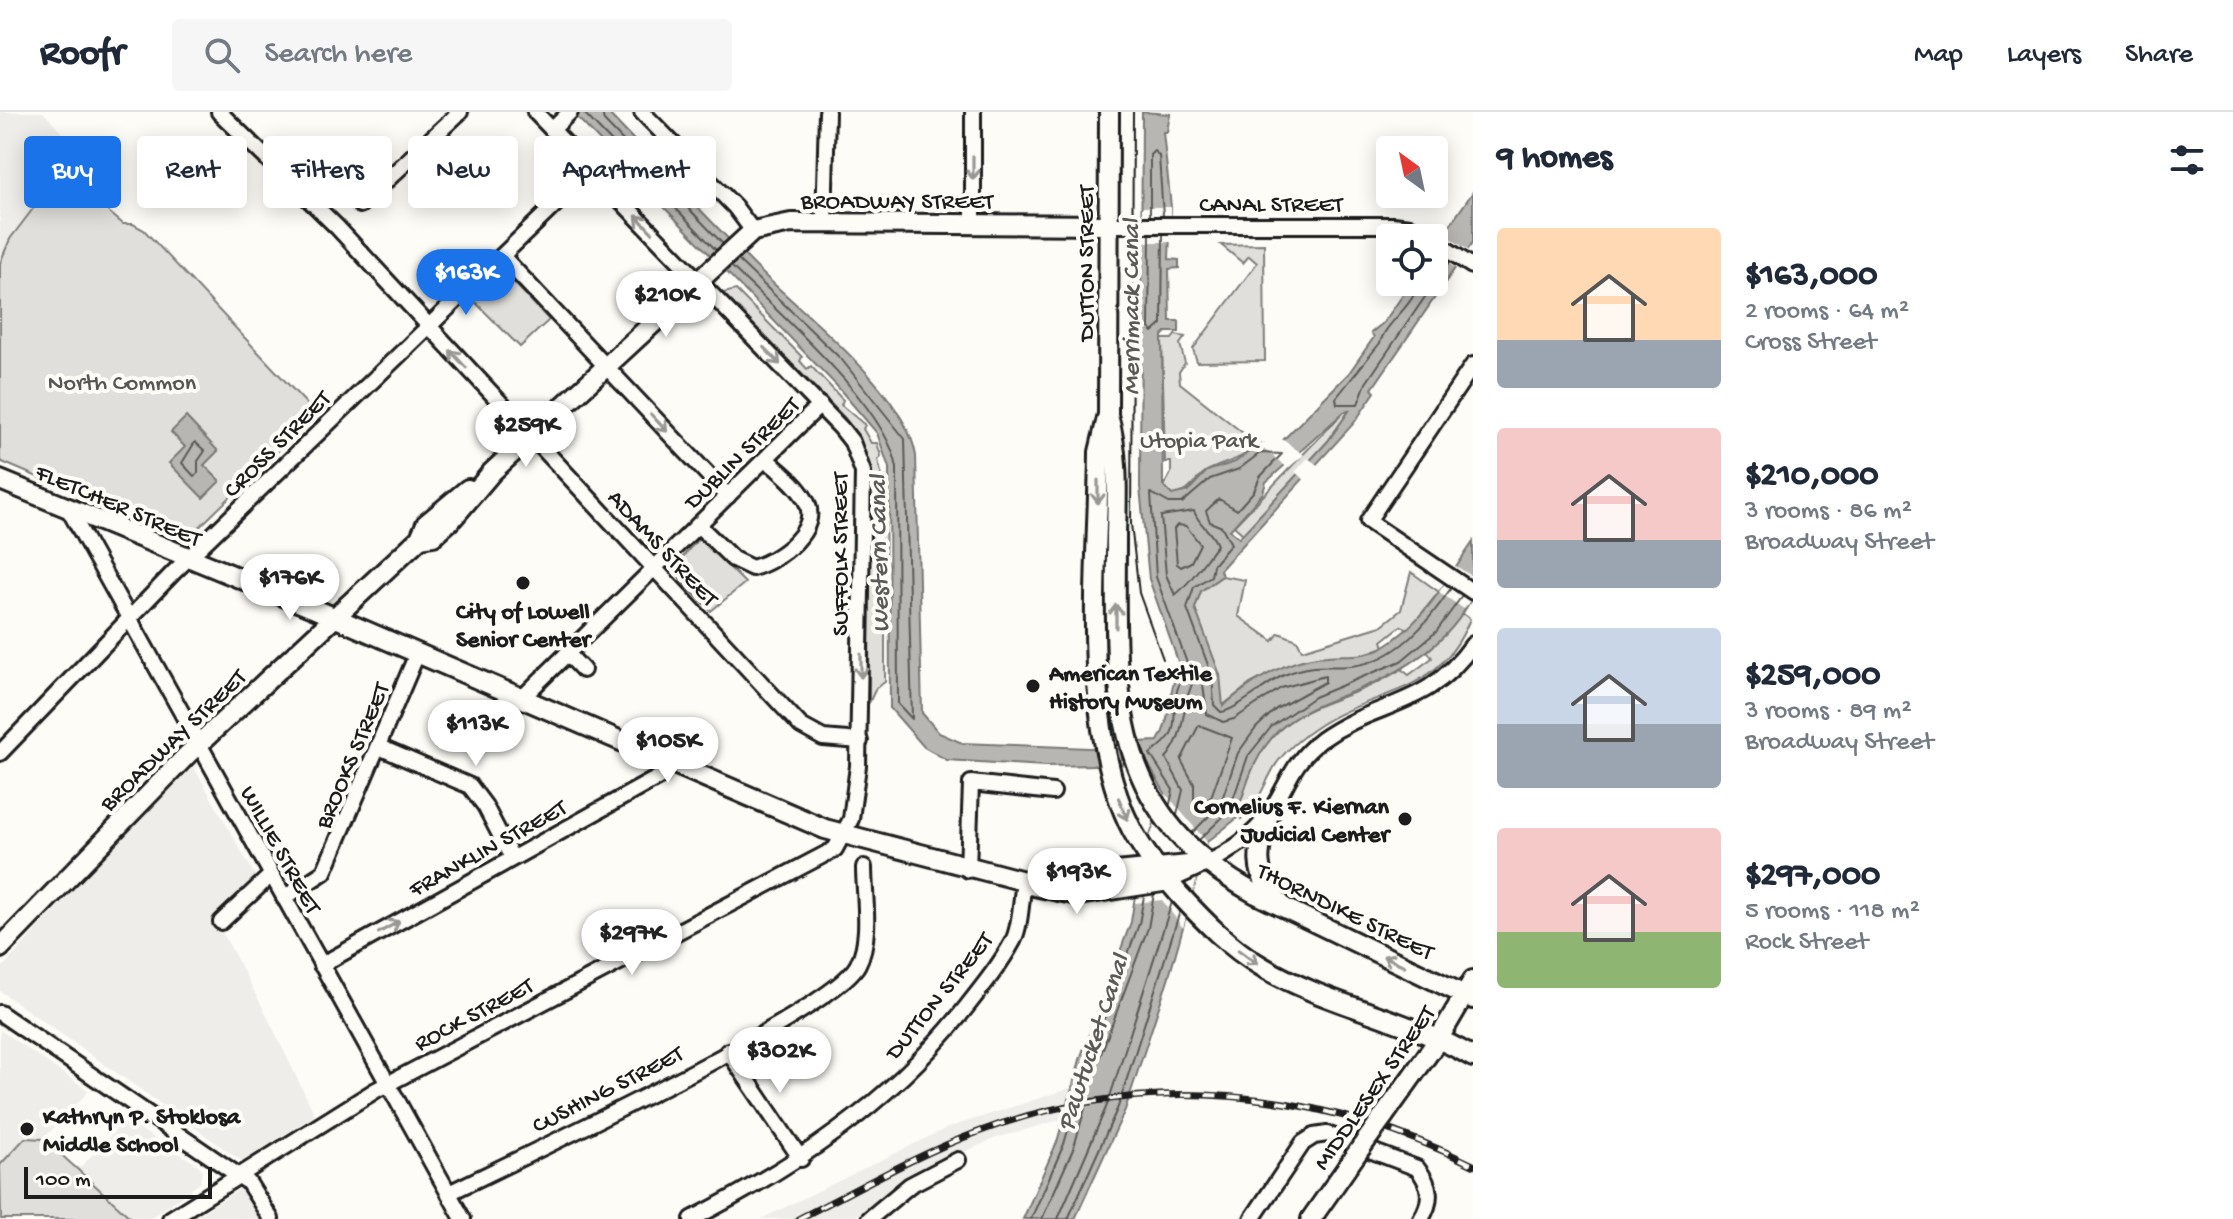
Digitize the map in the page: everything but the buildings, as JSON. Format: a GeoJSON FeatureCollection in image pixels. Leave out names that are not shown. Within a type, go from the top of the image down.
{"type":"FeatureCollection","features":[{"type":"Feature","properties":{"kind":"main road","name":"DUTTON STREET"},"geometry":{"type":"LineString","coordinates":[[1109,112],[1108,415],[1117,463],[1116,681],[1132,756],[1160,809],[1203,863]]}},
{"type":"Feature","properties":{"kind":"main road","name":"BROADWAY STREET"},"geometry":{"type":"LineString","coordinates":[[0,948],[198,744],[420,538],[435,516],[492,472],[749,234],[779,224],[1109,225]]}},
{"type":"Feature","properties":{"kind":"main road","name":"DUTTON STREET"},"geometry":{"type":"LineString","coordinates":[[1108,415],[1099,452],[1097,682],[1106,756],[1126,817],[1145,851],[1164,875]]}},
{"type":"Feature","properties":{"kind":"main road","name":"FLETCHER STREET"},"geometry":{"type":"LineString","coordinates":[[0,480],[189,560],[335,617],[843,835],[968,870],[1024,881],[1138,880],[1203,863]]}},
{"type":"Feature","properties":{"kind":"main road"},"geometry":{"type":"LineString","coordinates":[[1270,812],[1258,849],[1257,865],[1267,888],[1289,910]]}},
{"type":"Feature","properties":{"kind":"main road","name":"THORNDIKE STREET"},"geometry":{"type":"LineString","coordinates":[[1203,863],[1289,910],[1470,991]]}},
{"type":"Feature","properties":{"kind":"main road"},"geometry":{"type":"LineString","coordinates":[[1164,875],[1190,905],[1259,965],[1314,993],[1438,1040],[1473,1057]]}},
{"type":"Feature","properties":{"kind":"main road","name":"MIDDLESEX STREET"},"geometry":{"type":"LineString","coordinates":[[1311,1219],[1470,991]]}},
{"type":"Feature","properties":{"kind":"street","name":"ADAMS STREET"},"geometry":{"type":"LineString","coordinates":[[219,112],[261,149],[801,726],[823,738],[860,741]]}},
{"type":"Feature","properties":{"kind":"street"},"geometry":{"type":"LineString","coordinates":[[392,175],[460,112]]}},
{"type":"Feature","properties":{"kind":"street","name":"SUFFOLK STREET"},"geometry":{"type":"LineString","coordinates":[[535,112],[558,136]]}},
{"type":"Feature","properties":{"kind":"street"},"geometry":{"type":"LineString","coordinates":[[552,130],[570,112]]}},
{"type":"Feature","properties":{"kind":"street"},"geometry":{"type":"LineString","coordinates":[[642,112],[735,207],[749,234]]}},
{"type":"Feature","properties":{"kind":"street"},"geometry":{"type":"LineString","coordinates":[[824,224],[827,112]]}},
{"type":"Feature","properties":{"kind":"street"},"geometry":{"type":"LineString","coordinates":[[973,112],[973,224]]}},
{"type":"Feature","properties":{"kind":"street","name":"CROSS STREET"},"geometry":{"type":"LineString","coordinates":[[0,753],[189,560],[553,208]]}},
{"type":"Feature","properties":{"kind":"street","name":"SUFFOLK STREET"},"geometry":{"type":"LineString","coordinates":[[632,208],[704,275],[820,405],[852,442],[863,472],[860,741],[851,819],[843,835]]}},
{"type":"Feature","properties":{"kind":"street","name":"CANAL STREET"},"geometry":{"type":"LineString","coordinates":[[1109,225],[1376,225]]}},
{"type":"Feature","properties":{"kind":"street","name":"CANAL STREET"},"geometry":{"type":"LineString","coordinates":[[1448,250],[1470,264]]}},
{"type":"Feature","properties":{"kind":"street"},"geometry":{"type":"LineString","coordinates":[[503,257],[728,496]]}},
{"type":"Feature","properties":{"kind":"street"},"geometry":{"type":"LineString","coordinates":[[1473,365],[1368,521],[1473,592]]}},
{"type":"Feature","properties":{"kind":"street","name":"DUBLIN STREET"},"geometry":{"type":"LineString","coordinates":[[521,699],[820,405]]}},
{"type":"Feature","properties":{"kind":"street"},"geometry":{"type":"LineString","coordinates":[[698,525],[733,559],[752,568],[770,564],[801,537],[810,516],[807,500],[766,459]]}},
{"type":"Feature","properties":{"kind":"street","name":"WILLIE STREET"},"geometry":{"type":"LineString","coordinates":[[68,508],[461,1214]]}},
{"type":"Feature","properties":{"kind":"street"},"geometry":{"type":"LineString","coordinates":[[1203,863],[1248,836],[1270,812],[1291,770],[1318,743],[1344,726],[1440,682],[1473,644]]}},
{"type":"Feature","properties":{"kind":"street"},"geometry":{"type":"LineString","coordinates":[[567,653],[583,670]]}},
{"type":"Feature","properties":{"kind":"street","name":"BROOKS STREET"},"geometry":{"type":"LineString","coordinates":[[284,898],[324,872],[417,654]]}},
{"type":"Feature","properties":{"kind":"street"},"geometry":{"type":"LineString","coordinates":[[379,747],[470,786],[485,806],[512,858]]}},
{"type":"Feature","properties":{"kind":"street","name":"FRANKLIN STREET"},"geometry":{"type":"LineString","coordinates":[[321,965],[661,776],[667,762]]}},
{"type":"Feature","properties":{"kind":"street"},"geometry":{"type":"LineString","coordinates":[[968,870],[971,783],[1053,792]]}},
{"type":"Feature","properties":{"kind":"street","name":"ROCK STREET"},"geometry":{"type":"LineString","coordinates":[[170,1219],[387,1083],[835,849],[843,835]]}},
{"type":"Feature","properties":{"kind":"street","name":"CUSHING STREET"},"geometry":{"type":"LineString","coordinates":[[449,1193],[785,1022],[849,978],[859,963],[865,941],[864,867]]}},
{"type":"Feature","properties":{"kind":"street"},"geometry":{"type":"LineString","coordinates":[[221,922],[271,875]]}},
{"type":"Feature","properties":{"kind":"street","name":"DUTTON STREET"},"geometry":{"type":"LineString","coordinates":[[692,1219],[801,1159],[868,1110],[925,1058],[985,984],[1015,938],[1024,881]]}},
{"type":"Feature","properties":{"kind":"street"},"geometry":{"type":"LineString","coordinates":[[0,1013],[248,1182],[271,1219]]}},
{"type":"Feature","properties":{"kind":"street"},"geometry":{"type":"LineString","coordinates":[[728,1051],[801,1159]]}},
{"type":"Feature","properties":{"kind":"street"},"geometry":{"type":"LineString","coordinates":[[1252,1219],[1303,1143],[1314,1136],[1327,1134],[1417,1168],[1425,1178],[1430,1197],[1421,1219]]}},
{"type":"Feature","properties":{"kind":"street"},"geometry":{"type":"LineString","coordinates":[[869,1219],[910,1185],[958,1160]]}},
{"type":"Feature","properties":{"kind":"street"},"geometry":{"type":"LineString","coordinates":[[444,1219],[461,1214]]}},
{"type":"Feature","properties":{"kind":"shaded area"},"geometry":{"type":"Polygon","coordinates":[[[0,112],[43,112],[64,136],[24,136],[24,208],[34,208],[10,239],[0,263],[0,112]]]}},
{"type":"Feature","properties":{"kind":"shaded area"},"geometry":{"type":"Polygon","coordinates":[[[194,767],[257,879],[213,915],[315,1115],[242,1161],[0,991],[0,970],[130,828],[194,767]]]}},
{"type":"Feature","properties":{"kind":"shaded area","name":"Kathryn P. Stoklosa Middle School"},"geometry":{"type":"Polygon","coordinates":[[[0,1030],[89,1091],[44,1138],[65,1160],[80,1168],[125,1120],[198,1165],[202,1170],[200,1183],[149,1219],[0,1219],[0,1030]]]}},
{"type":"Feature","properties":{"kind":"shaded area"},"geometry":{"type":"Polygon","coordinates":[[[1071,1088],[1063,1119],[996,1138],[946,1160],[898,1183],[852,1219],[761,1219],[947,1128],[1071,1088]]]}},
{"type":"Feature","properties":{"kind":"shaded area"},"geometry":{"type":"Polygon","coordinates":[[[243,1187],[263,1219],[192,1219],[243,1187]]]}},
{"type":"Feature","properties":{"kind":"green space","name":"North Common"},"geometry":{"type":"Polygon","coordinates":[[[34,208],[104,208],[123,224],[133,224],[144,230],[316,414],[186,540],[0,461],[0,263],[10,239],[34,208]]]}},
{"type":"Feature","properties":{"kind":"green space"},"geometry":{"type":"Polygon","coordinates":[[[1264,244],[1265,361],[1197,362],[1193,349],[1257,263],[1249,256],[1243,263],[1221,245],[1264,244]]]}},
{"type":"Feature","properties":{"kind":"green space"},"geometry":{"type":"Polygon","coordinates":[[[503,271],[549,320],[520,347],[473,300],[503,271]]]}},
{"type":"Feature","properties":{"kind":"green space"},"geometry":{"type":"Polygon","coordinates":[[[736,290],[802,357],[800,361],[807,369],[811,366],[843,400],[841,405],[865,425],[863,429],[871,443],[877,443],[882,477],[886,477],[885,590],[880,596],[881,613],[885,614],[885,682],[876,688],[869,703],[870,483],[865,451],[845,418],[723,293],[736,290]]]}},
{"type":"Feature","properties":{"kind":"green space","name":"Utopia Park"},"geometry":{"type":"Polygon","coordinates":[[[1175,335],[1185,337],[1180,344],[1185,363],[1179,372],[1180,383],[1258,445],[1202,474],[1188,490],[1172,495],[1163,488],[1171,473],[1171,462],[1165,462],[1162,339],[1172,339],[1175,335]]]}},
{"type":"Feature","properties":{"kind":"green space"},"geometry":{"type":"Polygon","coordinates":[[[1349,411],[1328,441],[1243,534],[1234,526],[1344,412],[1349,411]]]}},
{"type":"Feature","properties":{"kind":"green space"},"geometry":{"type":"Polygon","coordinates":[[[700,538],[745,583],[711,611],[679,576],[681,560],[700,538]]]}},
{"type":"Feature","properties":{"kind":"green space"},"geometry":{"type":"Polygon","coordinates":[[[1411,572],[1439,592],[1409,629],[1401,626],[1382,641],[1384,647],[1353,658],[1333,656],[1286,666],[1250,684],[1222,706],[1195,608],[1201,591],[1222,576],[1245,580],[1238,616],[1273,641],[1279,633],[1297,640],[1302,650],[1381,626],[1401,610],[1411,572]]]}},
{"type":"Feature","properties":{"kind":"green space"},"geometry":{"type":"Polygon","coordinates":[[[1462,613],[1470,619],[1456,645],[1440,664],[1422,678],[1337,715],[1302,738],[1279,760],[1255,803],[1241,819],[1240,805],[1247,783],[1259,755],[1275,734],[1312,709],[1378,682],[1401,669],[1409,675],[1432,658],[1427,650],[1462,613]]]}},
{"type":"Feature","properties":{"kind":"green space"},"geometry":{"type":"Polygon","coordinates":[[[25,1138],[44,1139],[132,1219],[1,1219],[0,1165],[25,1138]]]}},
{"type":"Feature","properties":{"kind":"water"},"geometry":{"type":"Polygon","coordinates":[[[572,112],[607,112],[630,136],[595,136],[572,112]]]}},
{"type":"Feature","properties":{"kind":"water","name":"Pawtucket Canal"},"geometry":{"type":"Polygon","coordinates":[[[1142,112],[1170,114],[1167,132],[1163,132],[1171,207],[1169,259],[1179,260],[1179,268],[1169,269],[1170,321],[1179,321],[1179,332],[1166,332],[1162,336],[1163,485],[1172,495],[1188,491],[1207,471],[1235,462],[1258,445],[1283,440],[1349,373],[1374,337],[1371,333],[1384,322],[1402,296],[1436,296],[1372,389],[1375,392],[1354,423],[1220,570],[1222,576],[1201,591],[1195,608],[1220,675],[1223,706],[1258,680],[1284,666],[1312,658],[1361,654],[1381,648],[1421,614],[1473,542],[1472,597],[1452,627],[1425,653],[1378,681],[1298,715],[1280,729],[1265,747],[1245,788],[1238,810],[1240,816],[1207,842],[1171,970],[1125,1110],[1075,1219],[1023,1219],[1057,1142],[1081,1056],[1131,922],[1140,864],[1165,793],[1148,764],[1045,766],[947,760],[924,747],[890,708],[889,468],[877,433],[836,385],[665,208],[698,208],[852,357],[894,407],[909,432],[916,456],[922,713],[939,733],[962,743],[1140,750],[1138,742],[1158,741],[1163,732],[1180,667],[1149,579],[1140,487],[1142,112]],[[1349,411],[1344,412],[1266,482],[1263,493],[1230,530],[1239,538],[1328,441],[1349,411]]]}},
{"type":"Feature","properties":{"kind":"water"},"geometry":{"type":"Polygon","coordinates":[[[1473,192],[1473,242],[1448,278],[1448,228],[1473,192]]]}},
{"type":"Feature","properties":{"kind":"water"},"geometry":{"type":"Polygon","coordinates":[[[186,417],[218,451],[204,465],[220,481],[203,498],[169,463],[185,447],[171,432],[186,417]]]}},
{"type":"Feature","properties":{"kind":"pier"},"geometry":{"type":"Polygon","coordinates":[[[1142,207],[1171,207],[1171,242],[1142,242],[1142,207]]]}},
{"type":"Feature","properties":{"kind":"pier"},"geometry":{"type":"Polygon","coordinates":[[[1448,236],[1471,252],[1458,270],[1448,263],[1448,236]]]}},
{"type":"Feature","properties":{"kind":"pier"},"geometry":{"type":"Polygon","coordinates":[[[1279,437],[1304,455],[1288,468],[1258,445],[1279,437]]]}},
{"type":"Feature","properties":{"kind":"pier"},"geometry":{"type":"Polygon","coordinates":[[[1308,458],[1320,467],[1306,481],[1295,472],[1308,458]]]}},
{"type":"Feature","properties":{"kind":"pier"},"geometry":{"type":"Polygon","coordinates":[[[1456,566],[1473,577],[1473,596],[1464,609],[1439,592],[1456,566]]]}},
{"type":"Feature","properties":{"kind":"pier"},"geometry":{"type":"Polygon","coordinates":[[[1166,794],[1207,842],[1183,928],[1162,900],[1135,903],[1140,864],[1166,794]]]}},
{"type":"Feature","properties":{"kind":"tram line"},"geometry":{"type":"LineString","coordinates":[[1133,112],[1131,524],[1139,593],[1163,659]]}},
{"type":"Feature","properties":{"kind":"railway"},"geometry":{"type":"LineString","coordinates":[[798,1219],[909,1162],[978,1132],[1040,1112],[1103,1100],[1166,1095],[1229,1096],[1292,1104],[1353,1119],[1414,1139],[1473,1165]]}},
{"type":"Feature","properties":{"kind":"place","name":"City of Lowell Senior Center"},"geometry":{"type":"Point","coordinates":[523,583]}},
{"type":"Feature","properties":{"kind":"place","name":"American Textile History Museum"},"geometry":{"type":"Point","coordinates":[1033,686]}},
{"type":"Feature","properties":{"kind":"place","name":"Cornelius F. Kiernan Judicial Center"},"geometry":{"type":"Point","coordinates":[1405,819]}},
{"type":"Feature","properties":{"kind":"place","name":"Kathryn P. Stoklosa Middle School"},"geometry":{"type":"Point","coordinates":[27,1129]}},
{"type":"Feature","properties":{"kind":"water label","name":"Merrimack Canal"},"geometry":{"type":"Point","coordinates":[1129,307]}},
{"type":"Feature","properties":{"kind":"water label","name":"Western Canal"},"geometry":{"type":"Point","coordinates":[877,554]}}]}
